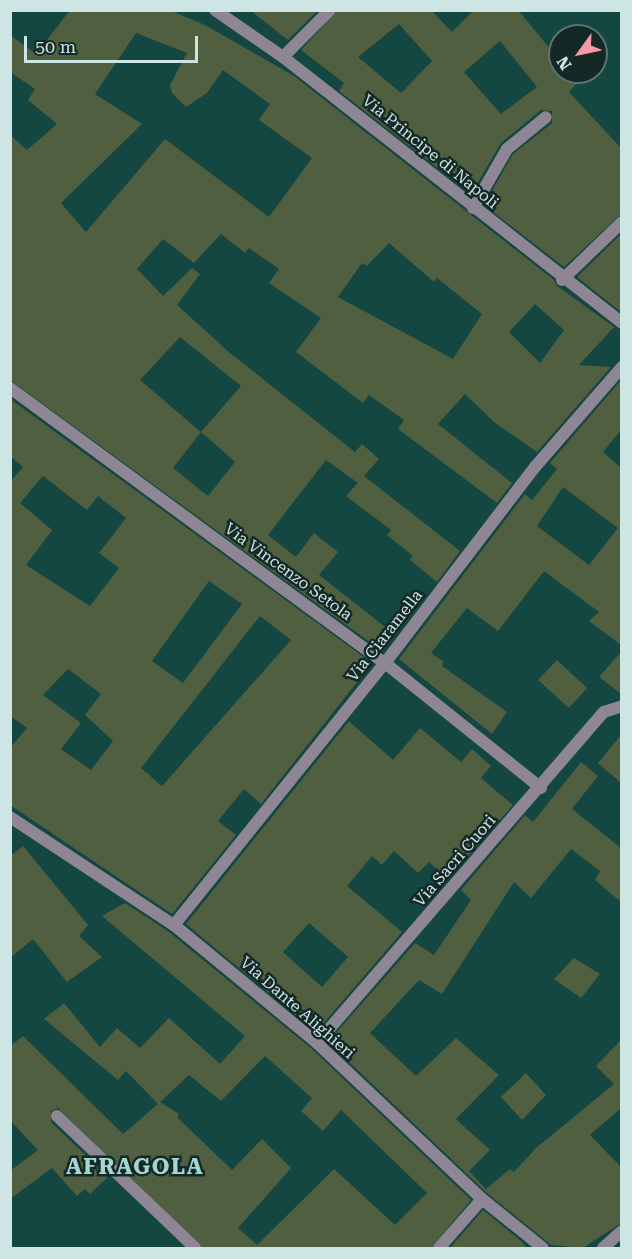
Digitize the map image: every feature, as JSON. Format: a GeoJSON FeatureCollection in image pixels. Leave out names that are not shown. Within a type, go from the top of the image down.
{"type":"FeatureCollection","features":[{"type":"Feature","properties":{"kind":"street","name":"Via Principe di Napoli"},"geometry":{"type":"LineString","coordinates":[[215,10],[283,57],[562,280],[621,323]]}},
{"type":"Feature","properties":{"kind":"street"},"geometry":{"type":"LineString","coordinates":[[283,57],[330,10]]}},
{"type":"Feature","properties":{"kind":"street"},"geometry":{"type":"LineString","coordinates":[[473,208],[507,149],[546,117]]}},
{"type":"Feature","properties":{"kind":"street"},"geometry":{"type":"LineString","coordinates":[[562,280],[621,222]]}},
{"type":"Feature","properties":{"kind":"street","name":"Via Ciaramella"},"geometry":{"type":"LineString","coordinates":[[174,925],[385,663],[535,467],[621,367]]}},
{"type":"Feature","properties":{"kind":"street","name":"Via Vincenzo Setola"},"geometry":{"type":"LineString","coordinates":[[10,388],[385,663],[541,788]]}},
{"type":"Feature","properties":{"kind":"street","name":"Via Sacri Cuori"},"geometry":{"type":"LineString","coordinates":[[317,1043],[541,788],[604,712],[621,706]]}},
{"type":"Feature","properties":{"kind":"street","name":"Via Dante Alighieri"},"geometry":{"type":"LineString","coordinates":[[10,817],[174,925],[317,1043],[482,1199],[543,1248]]}},
{"type":"Feature","properties":{"kind":"street"},"geometry":{"type":"LineString","coordinates":[[57,1116],[195,1248]]}},
{"type":"Feature","properties":{"kind":"street"},"geometry":{"type":"LineString","coordinates":[[439,1248],[482,1199]]}},
{"type":"Feature","properties":{"kind":"street"},"geometry":{"type":"LineString","coordinates":[[603,1248],[621,1232]]}},
{"type":"Feature","properties":{"kind":"building"},"geometry":{"type":"Polygon","coordinates":[[[70,10],[169,10],[205,25],[294,76],[554,280],[557,286],[614,327],[579,365],[611,367],[537,452],[494,422],[465,394],[438,424],[512,483],[497,503],[398,429],[404,420],[369,395],[363,403],[296,352],[321,318],[269,283],[279,269],[249,248],[245,253],[221,234],[194,263],[163,239],[137,269],[163,296],[192,268],[200,274],[177,305],[230,353],[355,452],[362,444],[379,459],[358,483],[326,460],[268,535],[296,557],[314,533],[338,552],[319,575],[394,634],[382,651],[10,380],[10,135],[27,150],[57,124],[28,100],[35,89],[10,72],[10,35],[36,54],[70,10]],[[136,33],[95,94],[142,124],[61,203],[86,232],[165,139],[269,217],[312,158],[259,120],[270,104],[223,70],[207,93],[186,107],[172,93],[170,85],[187,53],[136,33]],[[389,243],[367,266],[362,263],[338,297],[453,359],[482,314],[437,278],[434,282],[389,243]],[[535,304],[509,332],[540,363],[564,330],[535,304]],[[180,337],[140,380],[201,432],[241,386],[180,337]],[[201,432],[173,468],[208,496],[235,462],[201,432]]]}},
{"type":"Feature","properties":{"kind":"building"},"geometry":{"type":"Polygon","coordinates":[[[250,10],[318,10],[288,40],[250,10]]]}},
{"type":"Feature","properties":{"kind":"building"},"geometry":{"type":"Polygon","coordinates":[[[338,10],[431,10],[452,32],[474,10],[518,10],[548,46],[548,84],[576,84],[569,92],[621,148],[621,214],[564,267],[484,205],[513,154],[552,123],[552,111],[541,110],[501,143],[471,194],[339,91],[344,83],[301,50],[338,10]],[[399,24],[358,57],[401,93],[432,61],[399,24]],[[500,41],[464,72],[501,114],[537,87],[500,41]]]}},
{"type":"Feature","properties":{"kind":"building"},"geometry":{"type":"Polygon","coordinates":[[[621,234],[621,312],[577,277],[621,234]]]}},
{"type":"Feature","properties":{"kind":"building"},"geometry":{"type":"Polygon","coordinates":[[[621,380],[621,430],[603,452],[621,468],[621,645],[589,621],[599,612],[544,571],[498,631],[467,608],[431,653],[444,662],[442,666],[507,712],[492,734],[399,659],[525,494],[532,500],[557,469],[550,463],[621,380]],[[563,487],[537,526],[589,565],[618,528],[563,487]]]}},
{"type":"Feature","properties":{"kind":"building"},"geometry":{"type":"Polygon","coordinates":[[[10,399],[372,663],[261,804],[244,789],[218,821],[236,835],[172,914],[10,805],[10,748],[27,728],[10,716],[10,482],[23,467],[10,456],[10,399]],[[43,476],[20,503],[52,530],[26,565],[90,606],[119,568],[99,553],[126,518],[98,496],[87,510],[43,476]],[[209,581],[152,661],[183,683],[242,604],[209,581]],[[260,616],[141,768],[162,786],[291,640],[260,616]],[[68,669],[43,695],[81,723],[61,749],[91,770],[113,741],[85,715],[101,694],[68,669]]]}},
{"type":"Feature","properties":{"kind":"building"},"geometry":{"type":"Polygon","coordinates":[[[364,476],[460,551],[437,582],[410,560],[413,556],[387,535],[391,530],[346,496],[364,476]]]}},
{"type":"Feature","properties":{"kind":"building"},"geometry":{"type":"Polygon","coordinates":[[[621,652],[621,694],[599,677],[621,652]]]}},
{"type":"Feature","properties":{"kind":"building"},"geometry":{"type":"Polygon","coordinates":[[[557,660],[587,688],[569,708],[538,680],[557,660]]]}},
{"type":"Feature","properties":{"kind":"building"},"geometry":{"type":"Polygon","coordinates":[[[349,721],[393,760],[420,728],[461,762],[472,749],[491,766],[481,778],[513,805],[448,879],[429,862],[418,873],[394,851],[382,865],[372,856],[347,886],[402,932],[316,1032],[186,924],[349,721]],[[309,923],[283,952],[322,987],[348,957],[309,923]]]}},
{"type":"Feature","properties":{"kind":"building"},"geometry":{"type":"Polygon","coordinates":[[[621,735],[621,783],[598,763],[621,735]]]}},
{"type":"Feature","properties":{"kind":"building"},"geometry":{"type":"Polygon","coordinates":[[[581,762],[598,776],[572,809],[621,848],[621,902],[595,880],[600,871],[571,849],[531,898],[514,882],[442,994],[419,980],[370,1033],[416,1076],[456,1038],[499,1075],[456,1119],[490,1150],[469,1171],[486,1189],[510,1169],[514,1172],[536,1148],[614,1084],[596,1066],[621,1040],[621,1108],[590,1135],[621,1167],[621,1223],[583,1248],[551,1245],[487,1193],[328,1042],[415,943],[434,955],[471,900],[461,890],[525,815],[533,822],[581,762]]]}},
{"type":"Feature","properties":{"kind":"building"},"geometry":{"type":"Polygon","coordinates":[[[23,846],[88,925],[79,936],[102,957],[67,982],[33,939],[10,958],[10,856],[23,846]]]}},
{"type":"Feature","properties":{"kind":"building"},"geometry":{"type":"Polygon","coordinates":[[[125,903],[169,932],[312,1049],[471,1200],[431,1248],[203,1248],[58,1108],[51,1111],[51,1122],[108,1177],[90,1194],[85,1189],[77,1196],[52,1168],[10,1199],[10,1171],[38,1150],[10,1120],[10,1046],[23,1036],[123,1134],[158,1104],[126,1071],[118,1080],[44,1019],[64,1003],[100,1047],[117,1028],[140,1048],[169,1018],[220,1064],[245,1036],[102,916],[125,903]],[[265,1056],[221,1101],[189,1075],[160,1102],[179,1114],[177,1117],[232,1170],[262,1139],[291,1168],[238,1228],[257,1245],[334,1169],[395,1225],[427,1193],[341,1110],[323,1131],[301,1111],[312,1098],[265,1056]]]}},
{"type":"Feature","properties":{"kind":"building"},"geometry":{"type":"Polygon","coordinates":[[[574,958],[600,974],[581,998],[554,979],[574,958]]]}},
{"type":"Feature","properties":{"kind":"building"},"geometry":{"type":"Polygon","coordinates":[[[526,1073],[546,1095],[522,1120],[501,1097],[526,1073]]]}},
{"type":"Feature","properties":{"kind":"building"},"geometry":{"type":"Polygon","coordinates":[[[483,1210],[521,1241],[527,1248],[450,1248],[483,1210]]]}},
{"type":"Feature","properties":{"kind":"district","name":"AFRAGOLA"},"geometry":{"type":"Point","coordinates":[135,1167]}}]}
